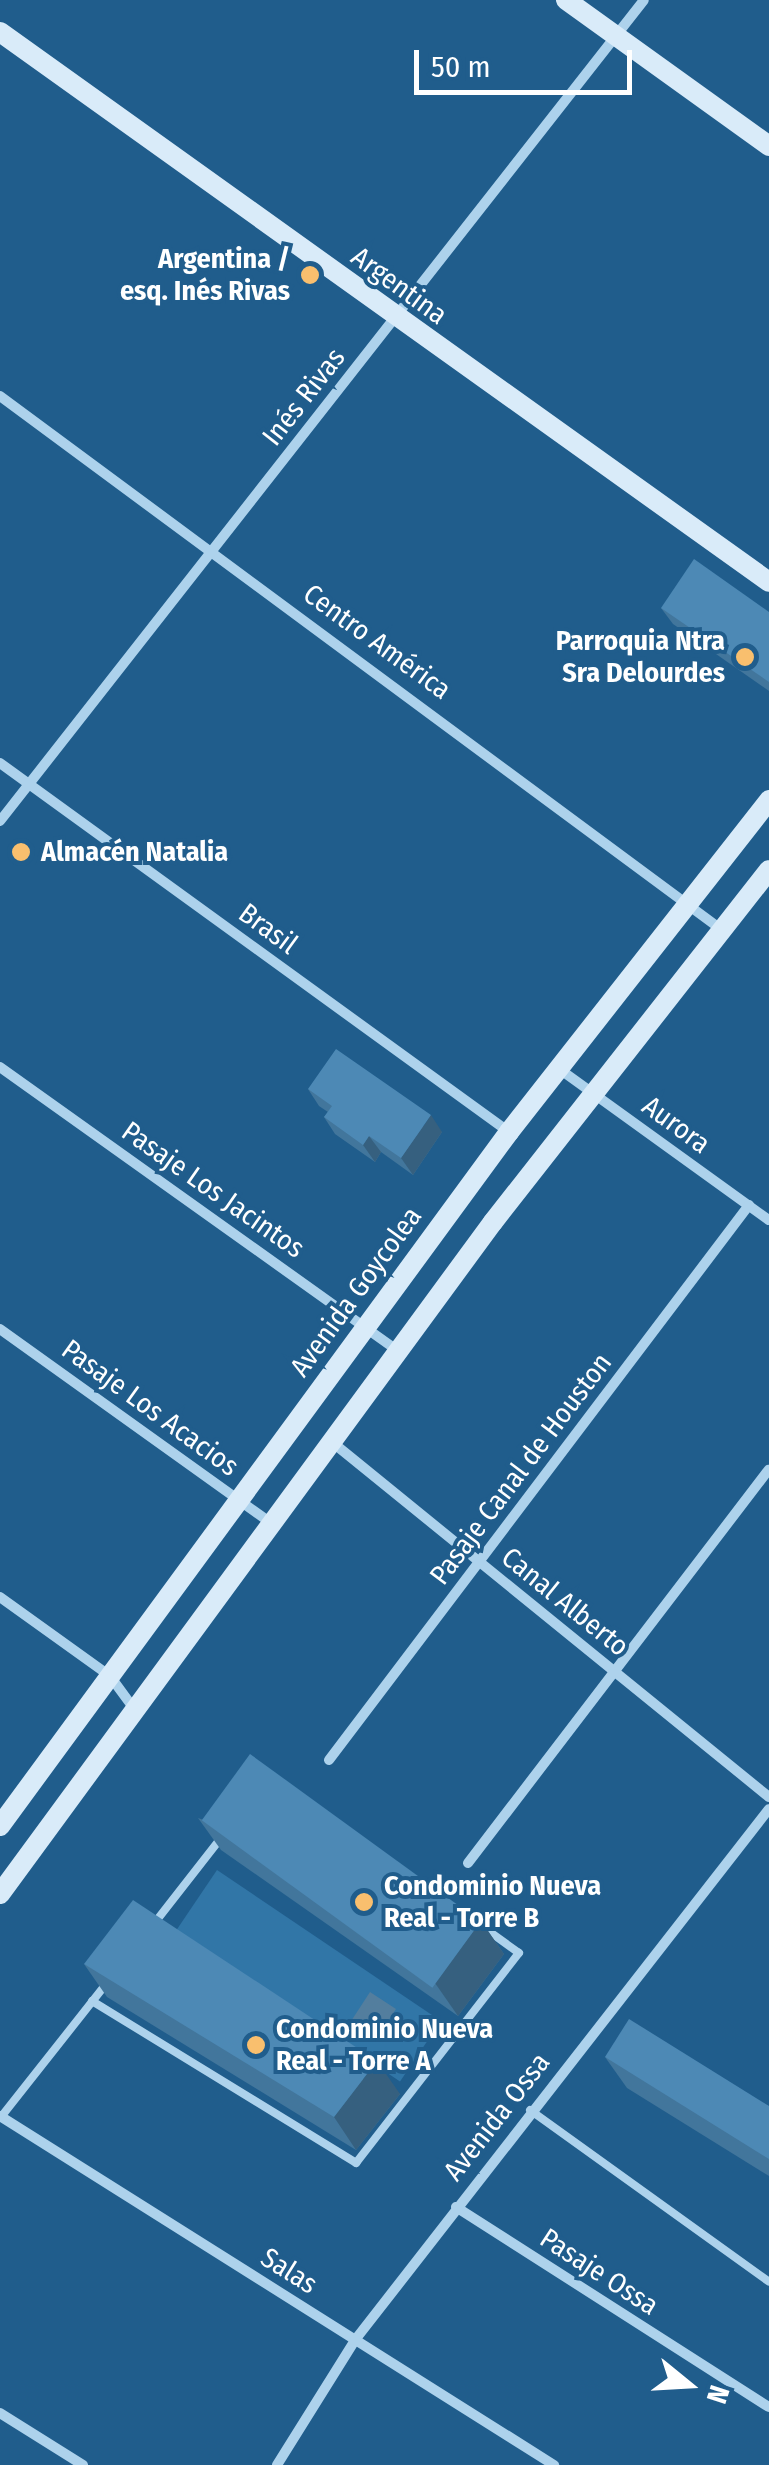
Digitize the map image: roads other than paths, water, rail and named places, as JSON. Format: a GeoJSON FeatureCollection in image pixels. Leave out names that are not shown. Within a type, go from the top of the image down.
{"type":"FeatureCollection","features":[{"type":"Feature","properties":{"kind":"street"},"geometry":{"type":"LineString","coordinates":[[566,0],[769,146]]}},
{"type":"Feature","properties":{"kind":"street","name":"Inés Rivas"},"geometry":{"type":"LineString","coordinates":[[0,821],[644,0]]}},
{"type":"Feature","properties":{"kind":"street","name":"Argentina"},"geometry":{"type":"LineString","coordinates":[[0,32],[769,582]]}},
{"type":"Feature","properties":{"kind":"street","name":"Centro América"},"geometry":{"type":"LineString","coordinates":[[0,396],[214,549],[689,901],[722,930]]}},
{"type":"Feature","properties":{"kind":"street","name":"Brasil"},"geometry":{"type":"LineString","coordinates":[[0,763],[509,1132]]}},
{"type":"Feature","properties":{"kind":"street","name":"Avenida Goycolea"},"geometry":{"type":"LineString","coordinates":[[0,1826],[557,1068],[768,803]]}},
{"type":"Feature","properties":{"kind":"street"},"geometry":{"type":"LineString","coordinates":[[0,1894],[7,1869],[135,1710],[398,1351],[593,1093],[769,870]]}},
{"type":"Feature","properties":{"kind":"street","name":"Pasaje Los Jacintos"},"geometry":{"type":"LineString","coordinates":[[0,1067],[398,1351]]}},
{"type":"Feature","properties":{"kind":"street","name":"Aurora"},"geometry":{"type":"LineString","coordinates":[[557,1068],[769,1220]]}},
{"type":"Feature","properties":{"kind":"street","name":"Pasaje Canal de Houston"},"geometry":{"type":"LineString","coordinates":[[329,1760],[749,1206]]}},
{"type":"Feature","properties":{"kind":"street","name":"Pasaje Los Acacios"},"geometry":{"type":"LineString","coordinates":[[0,1328],[273,1524]]}},
{"type":"Feature","properties":{"kind":"street","name":"Canal Alberto"},"geometry":{"type":"LineString","coordinates":[[332,1442],[769,1797]]}},
{"type":"Feature","properties":{"kind":"street"},"geometry":{"type":"LineString","coordinates":[[468,1862],[769,1470]]}},
{"type":"Feature","properties":{"kind":"street"},"geometry":{"type":"LineString","coordinates":[[0,1597],[110,1676],[135,1710]]}},
{"type":"Feature","properties":{"kind":"street","name":"Avenida Ossa"},"geometry":{"type":"LineString","coordinates":[[277,2465],[355,2340],[530,2110],[769,1809]]}},
{"type":"Feature","properties":{"kind":"street","name":"Salas"},"geometry":{"type":"LineString","coordinates":[[1,2116],[554,2465]]}},
{"type":"Feature","properties":{"kind":"street","name":"Pasaje Ossa"},"geometry":{"type":"LineString","coordinates":[[456,2207],[769,2408]]}},
{"type":"Feature","properties":{"kind":"street"},"geometry":{"type":"LineString","coordinates":[[0,2413],[83,2465]]}},
{"type":"Feature","properties":{"kind":"lane"},"geometry":{"type":"LineString","coordinates":[[140,1941],[234,1821]]}},
{"type":"Feature","properties":{"kind":"lane"},"geometry":{"type":"LineString","coordinates":[[92,2001],[356,2163],[519,1952],[472,1920]]}},
{"type":"Feature","properties":{"kind":"lane"},"geometry":{"type":"LineString","coordinates":[[1,2116],[116,1971]]}},
{"type":"Feature","properties":{"kind":"lane"},"geometry":{"type":"LineString","coordinates":[[530,2110],[769,2282]]}},
{"type":"Feature","properties":{"kind":"place","name":"Argentina / esq. Inés Rivas"},"geometry":{"type":"Point","coordinates":[310,275]}},
{"type":"Feature","properties":{"kind":"place","name":"Parroquia Ntra Sra Delourdes"},"geometry":{"type":"Point","coordinates":[745,657]}},
{"type":"Feature","properties":{"kind":"place","name":"Almacén Natalia"},"geometry":{"type":"Point","coordinates":[21,852]}},
{"type":"Feature","properties":{"kind":"place","name":"Condominio Nueva Real - Torre B"},"geometry":{"type":"Point","coordinates":[364,1902]}},
{"type":"Feature","properties":{"kind":"place","name":"Condominio Nueva Real - Torre A"},"geometry":{"type":"Point","coordinates":[256,2045]}}]}
